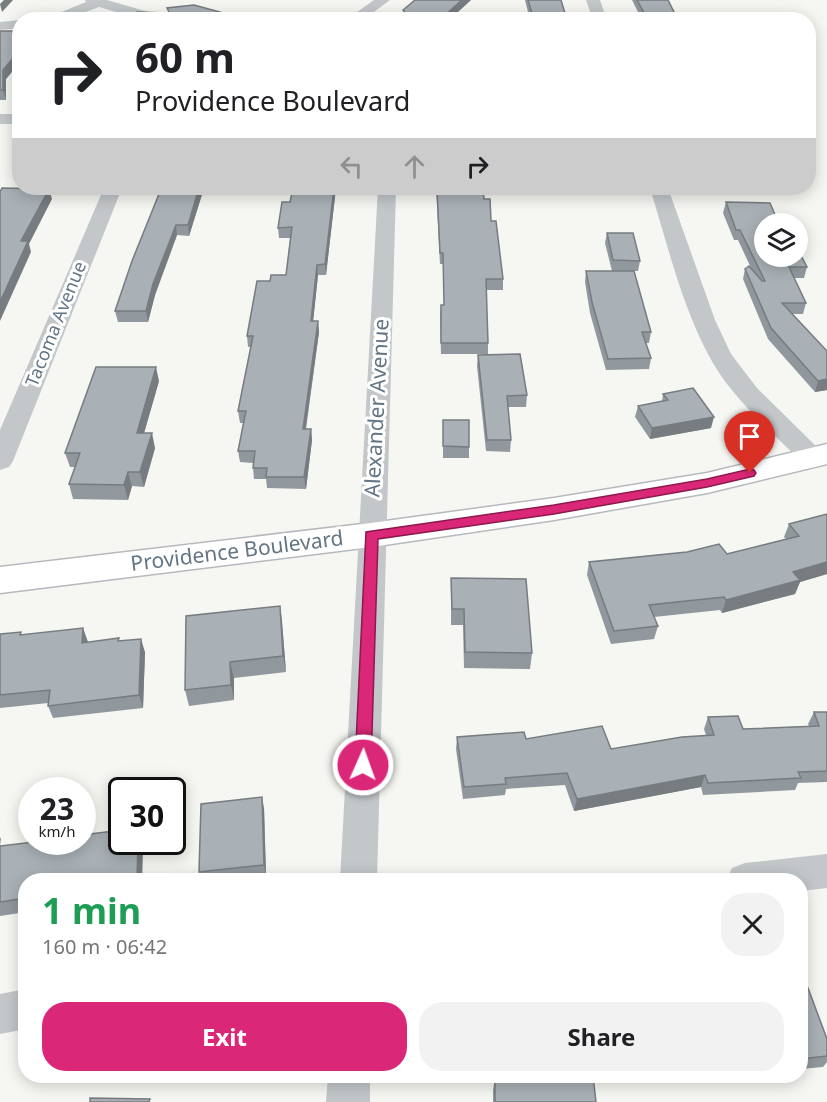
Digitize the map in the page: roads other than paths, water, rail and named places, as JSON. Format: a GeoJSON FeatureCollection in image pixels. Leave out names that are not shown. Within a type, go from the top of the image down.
{"type":"FeatureCollection","features":[{"type":"Feature","properties":{"kind":"main road","name":"Providence Boulevard"},"geometry":{"type":"LineString","coordinates":[[0,580],[371,535],[554,509],[696,485],[820,456]]}},
{"type":"Feature","properties":{"kind":"street"},"geometry":{"type":"LineString","coordinates":[[365,12],[383,0]]}},
{"type":"Feature","properties":{"kind":"street"},"geometry":{"type":"LineString","coordinates":[[68,12],[95,1],[133,12]]}},
{"type":"Feature","properties":{"kind":"street","name":"Tacoma Avenue"},"geometry":{"type":"LineString","coordinates":[[0,461],[110,195]]}},
{"type":"Feature","properties":{"kind":"street","name":"Alexander Avenue"},"geometry":{"type":"LineString","coordinates":[[358,873],[387,195]]}},
{"type":"Feature","properties":{"kind":"street"},"geometry":{"type":"LineString","coordinates":[[661,195],[704,320],[720,356],[748,393],[820,456]]}},
{"type":"Feature","properties":{"kind":"street"},"geometry":{"type":"LineString","coordinates":[[808,873],[827,871]]}},
{"type":"Feature","properties":{"kind":"street"},"geometry":{"type":"LineString","coordinates":[[0,1014],[18,1011]]}},
{"type":"Feature","properties":{"kind":"street"},"geometry":{"type":"LineString","coordinates":[[348,1102],[349,1083]]}}]}
